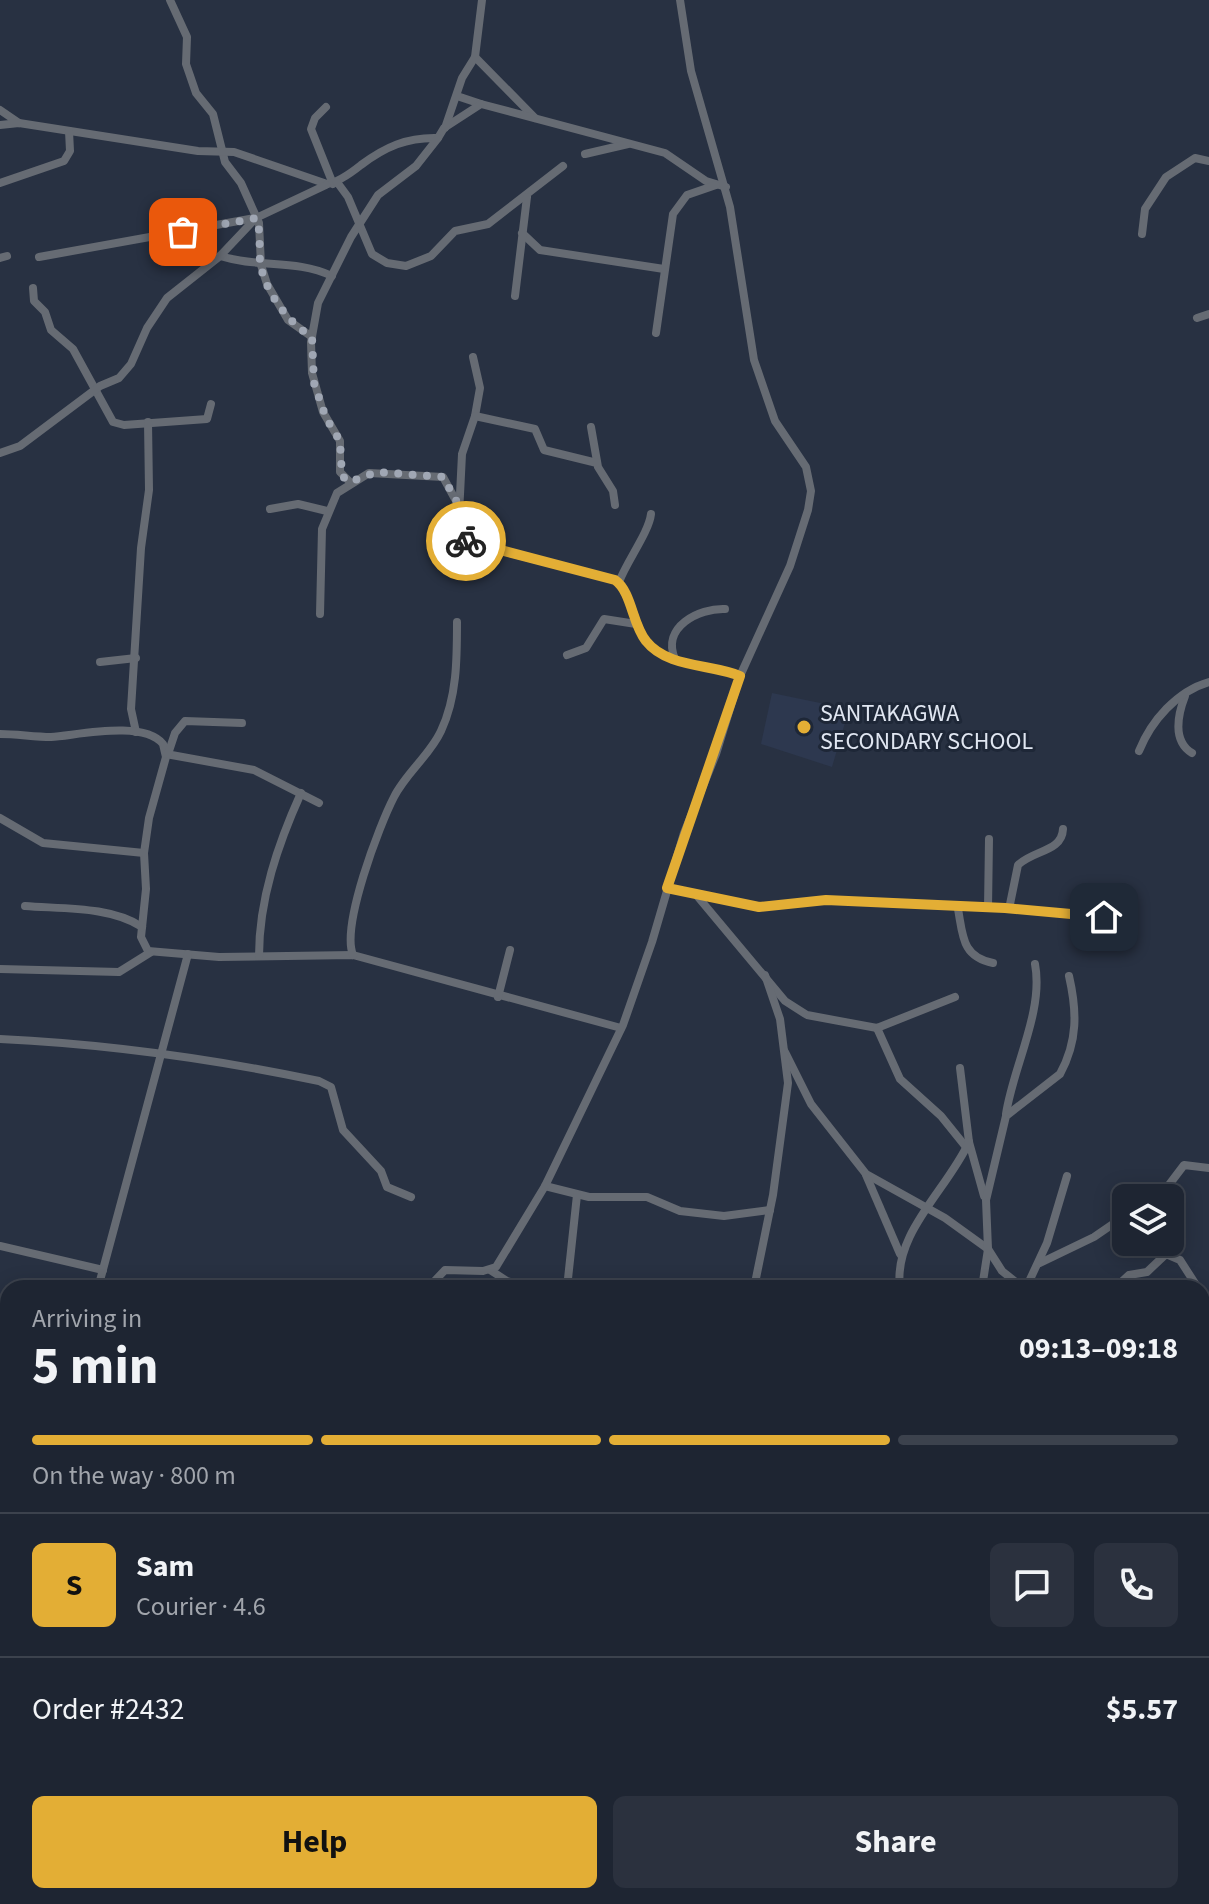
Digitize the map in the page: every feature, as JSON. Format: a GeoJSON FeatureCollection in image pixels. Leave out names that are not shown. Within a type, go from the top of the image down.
{"type":"FeatureCollection","features":[{"type":"Feature","properties":{"kind":"street"},"geometry":{"type":"LineString","coordinates":[[170,0],[187,37],[186,64],[196,93],[213,114],[225,151],[225,162],[241,183],[256,218],[261,265],[288,320],[312,337]]}},
{"type":"Feature","properties":{"kind":"street"},"geometry":{"type":"LineString","coordinates":[[350,482],[340,472],[340,441],[326,418],[314,383],[312,337],[318,303],[358,226],[378,195],[416,166],[444,128],[462,78],[475,57],[482,0]]}},
{"type":"Feature","properties":{"kind":"street"},"geometry":{"type":"LineString","coordinates":[[490,1270],[502,1259],[545,1186],[621,1028],[740,676],[790,566],[811,491],[806,467],[775,421],[760,381],[721,186],[691,71],[680,0]]}},
{"type":"Feature","properties":{"kind":"street"},"geometry":{"type":"LineString","coordinates":[[475,57],[535,118]]}},
{"type":"Feature","properties":{"kind":"street"},"geometry":{"type":"LineString","coordinates":[[457,96],[672,156],[721,186]]}},
{"type":"Feature","properties":{"kind":"street"},"geometry":{"type":"LineString","coordinates":[[444,128],[481,104]]}},
{"type":"Feature","properties":{"kind":"street"},"geometry":{"type":"LineString","coordinates":[[326,107],[315,118],[311,129],[332,183],[348,197],[366,244],[380,260],[406,266],[431,256],[455,231],[488,224],[563,166]]}},
{"type":"Feature","properties":{"kind":"street"},"geometry":{"type":"LineString","coordinates":[[0,110],[19,123]]}},
{"type":"Feature","properties":{"kind":"street"},"geometry":{"type":"LineString","coordinates":[[0,125],[19,123],[198,151],[225,151],[255,157],[299,178],[332,183]]}},
{"type":"Feature","properties":{"kind":"street"},"geometry":{"type":"LineString","coordinates":[[0,183],[64,161],[70,151],[69,131]]}},
{"type":"Feature","properties":{"kind":"street"},"geometry":{"type":"LineString","coordinates":[[39,257],[256,218],[332,183],[387,148],[408,140],[438,138]]}},
{"type":"Feature","properties":{"kind":"street"},"geometry":{"type":"LineString","coordinates":[[585,154],[629,144]]}},
{"type":"Feature","properties":{"kind":"street"},"geometry":{"type":"LineString","coordinates":[[1142,234],[1145,209],[1166,177],[1195,158],[1209,161]]}},
{"type":"Feature","properties":{"kind":"street"},"geometry":{"type":"LineString","coordinates":[[656,333],[673,214],[678,203],[687,195],[721,186]]}},
{"type":"Feature","properties":{"kind":"street"},"geometry":{"type":"LineString","coordinates":[[515,296],[519,288],[527,196]]}},
{"type":"Feature","properties":{"kind":"street"},"geometry":{"type":"LineString","coordinates":[[0,453],[20,446],[95,389],[123,373],[167,298],[220,256],[256,218]]}},
{"type":"Feature","properties":{"kind":"street"},"geometry":{"type":"LineString","coordinates":[[522,233],[540,250],[664,269]]}},
{"type":"Feature","properties":{"kind":"street"},"geometry":{"type":"LineString","coordinates":[[220,256],[261,265],[304,264],[332,276]]}},
{"type":"Feature","properties":{"kind":"street"},"geometry":{"type":"LineString","coordinates":[[33,288],[34,301],[45,312],[51,330],[73,349],[113,422],[124,425],[207,419],[211,404]]}},
{"type":"Feature","properties":{"kind":"street"},"geometry":{"type":"LineString","coordinates":[[1197,318],[1209,314]]}},
{"type":"Feature","properties":{"kind":"street"},"geometry":{"type":"LineString","coordinates":[[473,357],[480,388],[475,416],[464,445],[456,529],[463,539],[619,582]]}},
{"type":"Feature","properties":{"kind":"street"},"geometry":{"type":"LineString","coordinates":[[475,416],[535,429],[544,450],[597,463]]}},
{"type":"Feature","properties":{"kind":"street"},"geometry":{"type":"LineString","coordinates":[[136,732],[131,709],[141,548],[149,490],[148,422]]}},
{"type":"Feature","properties":{"kind":"street"},"geometry":{"type":"LineString","coordinates":[[591,427],[597,463],[613,491],[615,505]]}},
{"type":"Feature","properties":{"kind":"street"},"geometry":{"type":"LineString","coordinates":[[320,614],[322,529],[337,493],[350,482],[377,472],[443,477],[458,504]]}},
{"type":"Feature","properties":{"kind":"street"},"geometry":{"type":"LineString","coordinates":[[270,509],[298,504],[327,511]]}},
{"type":"Feature","properties":{"kind":"street"},"geometry":{"type":"LineString","coordinates":[[651,514],[650,525],[633,549],[619,582],[636,624],[654,648],[676,660],[740,676]]}},
{"type":"Feature","properties":{"kind":"street"},"geometry":{"type":"LineString","coordinates":[[676,660],[673,643],[686,620],[699,611],[725,609]]}},
{"type":"Feature","properties":{"kind":"street"},"geometry":{"type":"LineString","coordinates":[[567,655],[586,648],[604,619],[636,624]]}},
{"type":"Feature","properties":{"kind":"street"},"geometry":{"type":"LineString","coordinates":[[353,955],[351,936],[370,855],[395,796],[441,733],[457,670],[457,622]]}},
{"type":"Feature","properties":{"kind":"street"},"geometry":{"type":"LineString","coordinates":[[100,662],[136,658]]}},
{"type":"Feature","properties":{"kind":"street"},"geometry":{"type":"LineString","coordinates":[[1139,751],[1152,724],[1186,693],[1209,682]]}},
{"type":"Feature","properties":{"kind":"street"},"geometry":{"type":"LineString","coordinates":[[1186,693],[1178,722],[1182,742],[1192,753]]}},
{"type":"Feature","properties":{"kind":"street"},"geometry":{"type":"LineString","coordinates":[[151,952],[142,944],[146,889],[144,853],[167,754],[175,733],[185,721],[242,723]]}},
{"type":"Feature","properties":{"kind":"street"},"geometry":{"type":"LineString","coordinates":[[0,734],[50,737],[82,731],[136,732],[158,738],[167,754]]}},
{"type":"Feature","properties":{"kind":"street"},"geometry":{"type":"LineString","coordinates":[[167,754],[254,770],[319,803]]}},
{"type":"Feature","properties":{"kind":"street"},"geometry":{"type":"LineString","coordinates":[[259,956],[259,936],[273,866],[301,793]]}},
{"type":"Feature","properties":{"kind":"street"},"geometry":{"type":"LineString","coordinates":[[0,818],[43,843],[144,853]]}},
{"type":"Feature","properties":{"kind":"street"},"geometry":{"type":"LineString","coordinates":[[1009,909],[1018,865],[1039,851],[1056,846],[1063,839],[1063,829]]}},
{"type":"Feature","properties":{"kind":"street"},"geometry":{"type":"LineString","coordinates":[[988,908],[989,839]]}},
{"type":"Feature","properties":{"kind":"street"},"geometry":{"type":"LineString","coordinates":[[667,888],[698,897],[759,907],[826,900],[1104,917]]}},
{"type":"Feature","properties":{"kind":"street"},"geometry":{"type":"LineString","coordinates":[[698,897],[795,1009],[819,1018],[877,1028],[955,997]]}},
{"type":"Feature","properties":{"kind":"street"},"geometry":{"type":"LineString","coordinates":[[25,906],[127,918],[142,927]]}},
{"type":"Feature","properties":{"kind":"street"},"geometry":{"type":"LineString","coordinates":[[958,909],[970,953],[979,961],[993,963]]}},
{"type":"Feature","properties":{"kind":"street"},"geometry":{"type":"LineString","coordinates":[[498,997],[510,950]]}},
{"type":"Feature","properties":{"kind":"street"},"geometry":{"type":"LineString","coordinates":[[0,969],[119,972],[151,952],[353,955],[498,997],[621,1028]]}},
{"type":"Feature","properties":{"kind":"street"},"geometry":{"type":"LineString","coordinates":[[100,1280],[188,954]]}},
{"type":"Feature","properties":{"kind":"street"},"geometry":{"type":"LineString","coordinates":[[983,1280],[988,1249],[986,1200],[1018,1061],[1029,1037],[1037,990],[1035,964]]}},
{"type":"Feature","properties":{"kind":"street"},"geometry":{"type":"LineString","coordinates":[[756,1280],[770,1210],[788,1083],[780,1019],[765,975]]}},
{"type":"Feature","properties":{"kind":"street"},"geometry":{"type":"LineString","coordinates":[[1006,1116],[1060,1074],[1065,1065],[1077,1022],[1069,976]]}},
{"type":"Feature","properties":{"kind":"street"},"geometry":{"type":"LineString","coordinates":[[877,1028],[900,1079],[968,1145]]}},
{"type":"Feature","properties":{"kind":"street"},"geometry":{"type":"LineString","coordinates":[[0,1039],[52,1040],[327,1084],[333,1093],[343,1130],[381,1171],[387,1187],[411,1197]]}},
{"type":"Feature","properties":{"kind":"street"},"geometry":{"type":"LineString","coordinates":[[785,1052],[811,1104],[866,1174],[900,1254]]}},
{"type":"Feature","properties":{"kind":"street"},"geometry":{"type":"LineString","coordinates":[[960,1068],[968,1145],[986,1200]]}},
{"type":"Feature","properties":{"kind":"street"},"geometry":{"type":"LineString","coordinates":[[894,1280],[900,1254],[927,1208],[955,1171],[968,1145]]}},
{"type":"Feature","properties":{"kind":"street"},"geometry":{"type":"LineString","coordinates":[[1170,1184],[1184,1165],[1209,1168]]}},
{"type":"Feature","properties":{"kind":"street"},"geometry":{"type":"LineString","coordinates":[[866,1174],[927,1208],[988,1249],[1002,1271],[1014,1280]]}},
{"type":"Feature","properties":{"kind":"street"},"geometry":{"type":"LineString","coordinates":[[1029,1280],[1040,1263],[1067,1176]]}},
{"type":"Feature","properties":{"kind":"street"},"geometry":{"type":"LineString","coordinates":[[545,1186],[577,1195],[631,1200],[647,1197],[680,1211],[724,1216],[770,1210]]}},
{"type":"Feature","properties":{"kind":"street"},"geometry":{"type":"LineString","coordinates":[[568,1280],[577,1195]]}},
{"type":"Feature","properties":{"kind":"street"},"geometry":{"type":"LineString","coordinates":[[1040,1263],[1094,1237],[1112,1225]]}},
{"type":"Feature","properties":{"kind":"street"},"geometry":{"type":"LineString","coordinates":[[0,1246],[103,1270]]}},
{"type":"Feature","properties":{"kind":"street"},"geometry":{"type":"LineString","coordinates":[[1124,1280],[1129,1275],[1147,1272],[1166,1254],[1180,1260],[1193,1280]]}},
{"type":"Feature","properties":{"kind":"street"},"geometry":{"type":"LineString","coordinates":[[436,1280],[445,1270],[490,1270],[505,1280]]}},
{"type":"Feature","properties":{"kind":"street"},"geometry":{"type":"LineString","coordinates":[[897,1273],[898,1280]]}},
{"type":"Feature","properties":{"kind":"shaded area","name":"SANTAKAGWA SECONDARY SCHOOL"},"geometry":{"type":"Polygon","coordinates":[[[772,693],[849,709],[832,767],[761,744],[772,693]]]}},
{"type":"Feature","properties":{"kind":"way so far"},"geometry":{"type":"LineString","coordinates":[[183,232],[256,218],[259,223],[261,265],[267,284],[288,320],[312,337],[314,383],[326,418],[340,441],[339,468],[342,476],[350,482],[361,475],[377,472],[443,477],[458,504],[458,535],[466,541]]}},
{"type":"Feature","properties":{"kind":"place","name":"SANTAKAGWA SECONDARY SCHOOL"},"geometry":{"type":"Point","coordinates":[804,727]}},
{"type":"Feature","properties":{"kind":"route"},"geometry":{"type":"LineString","coordinates":[[466,541],[524,553],[615,580],[621,585],[636,624],[654,648],[676,660],[724,669],[740,676],[716,754],[684,833],[667,888],[698,897],[759,907],[826,900],[958,909],[1005,908],[1104,917]]}}]}
